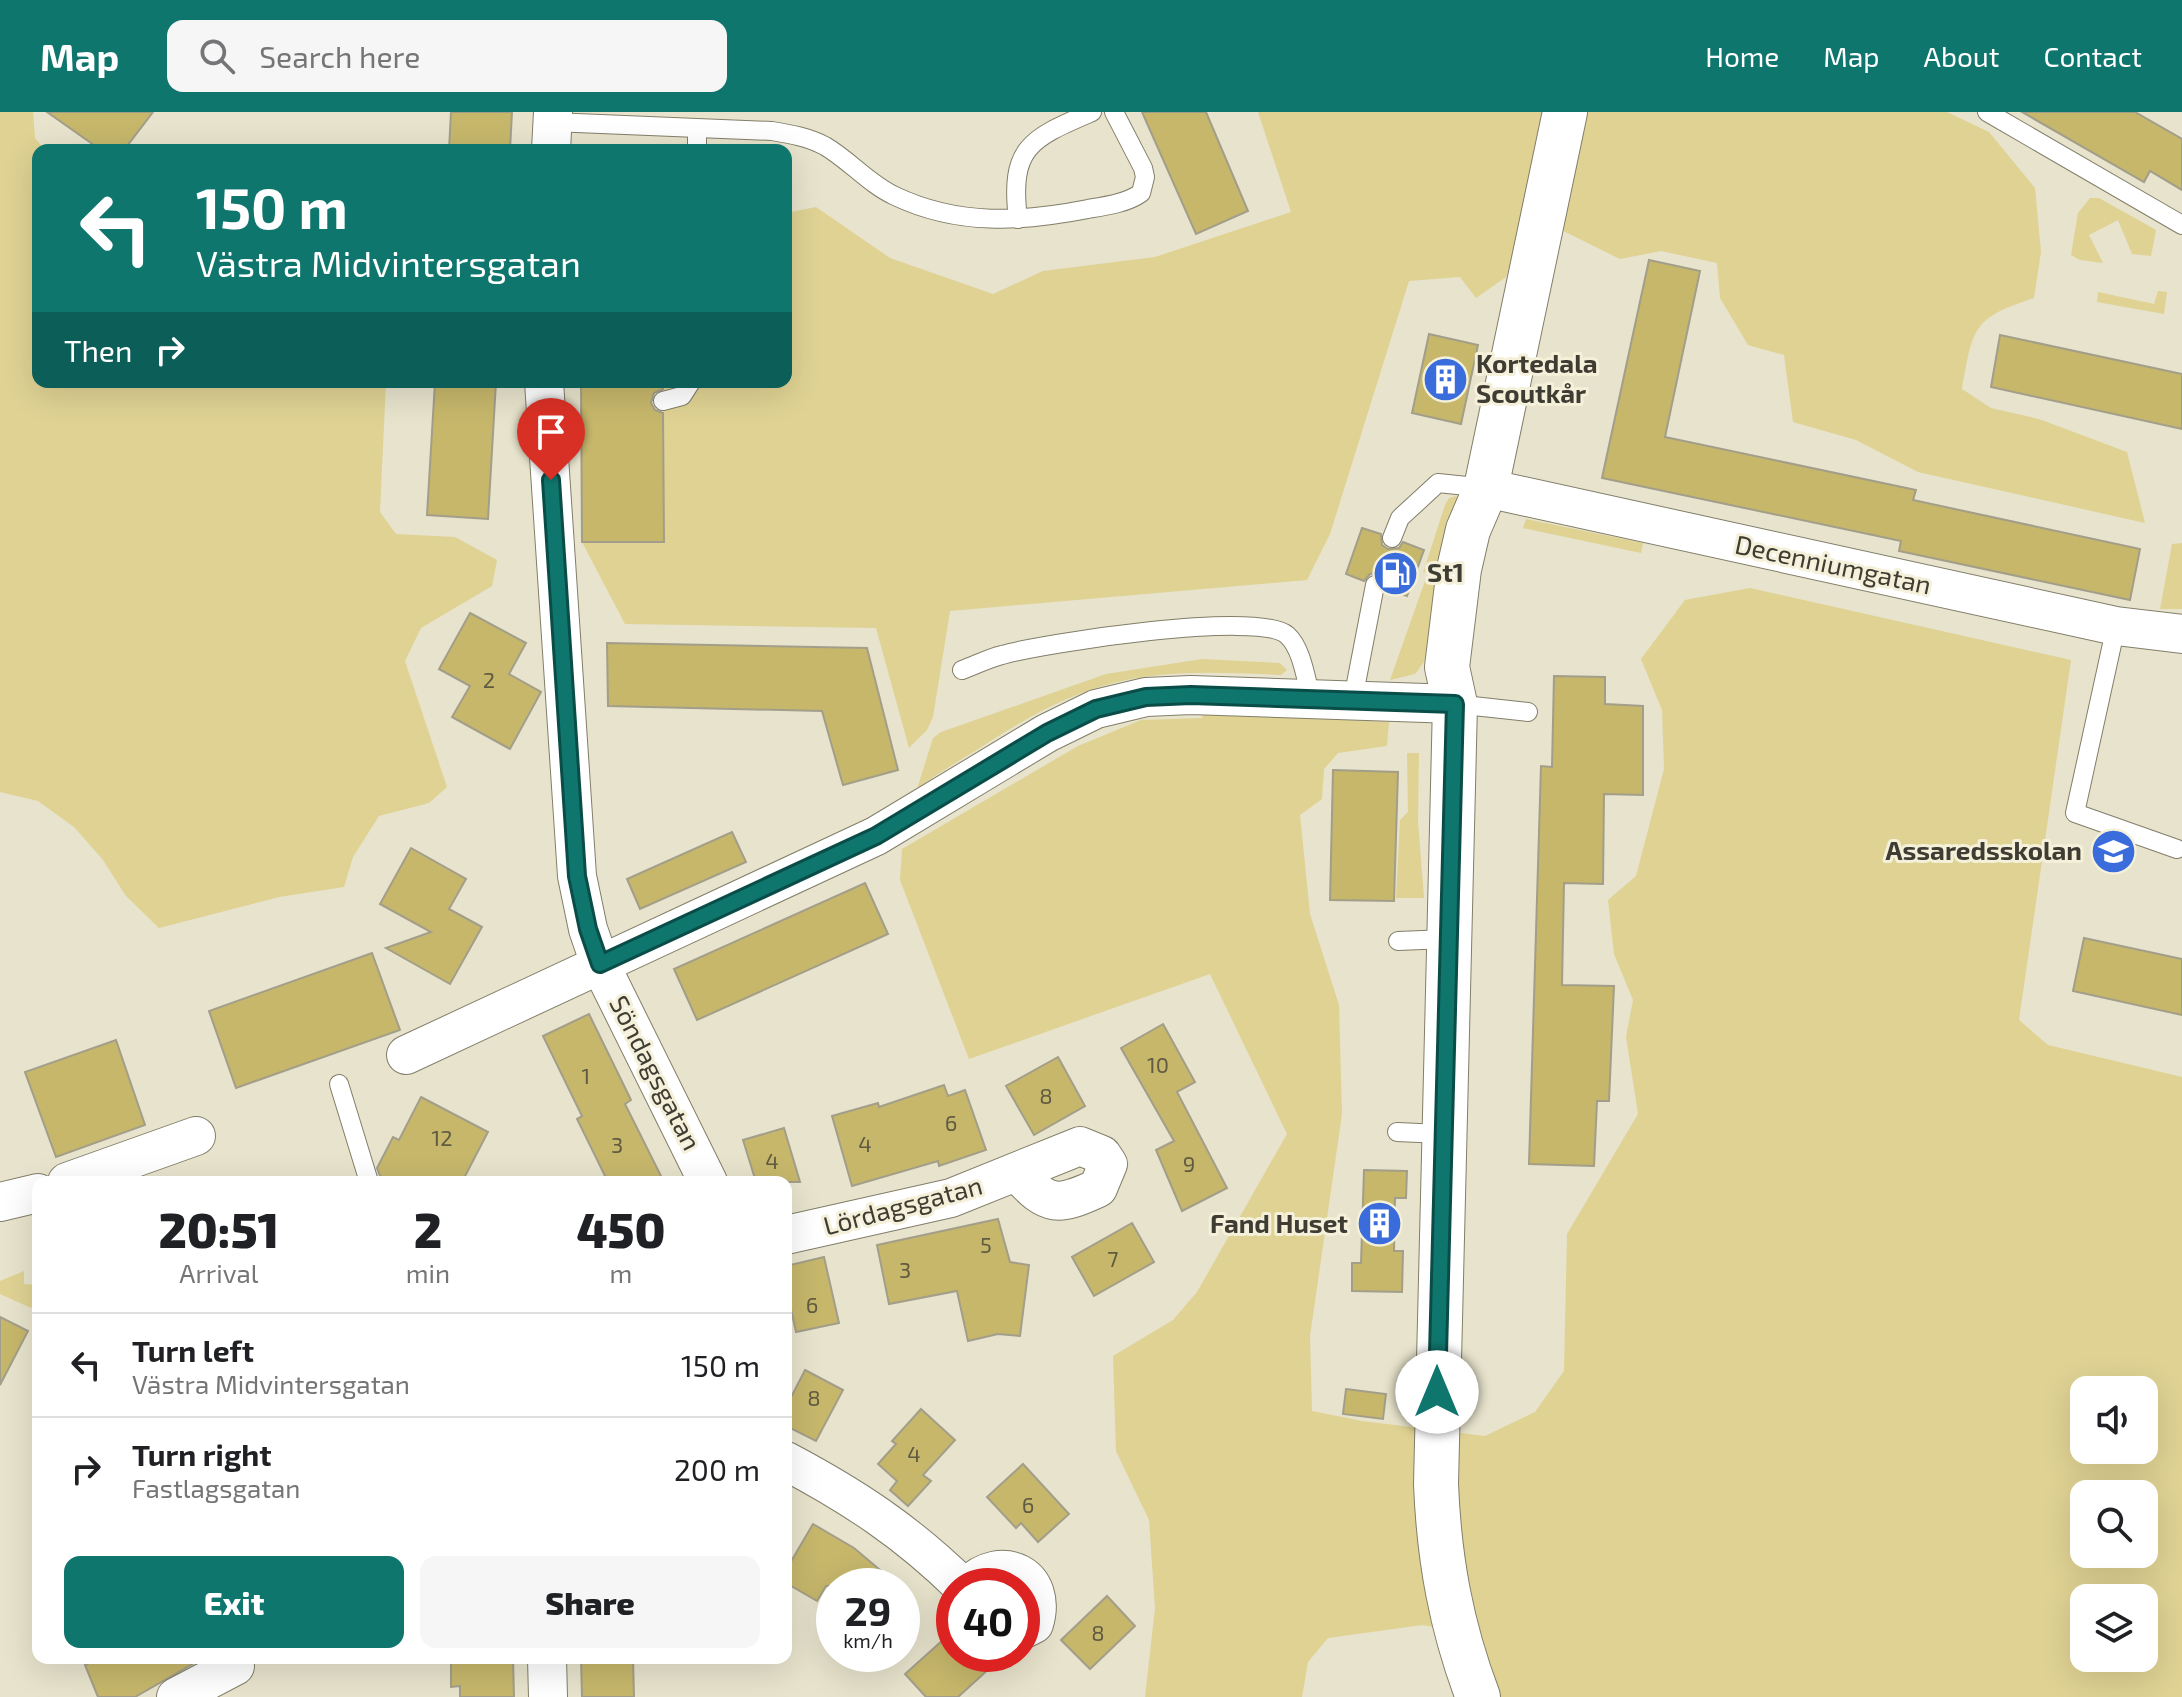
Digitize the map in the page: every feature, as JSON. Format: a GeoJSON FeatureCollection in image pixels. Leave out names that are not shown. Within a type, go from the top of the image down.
{"type":"FeatureCollection","features":[{"type":"Feature","properties":{"kind":"street"},"geometry":{"type":"LineString","coordinates":[[1478,1697],[1452,1621],[1437,1527],[1442,1134],[1455,704],[1447,667],[1459,569],[1468,530],[1486,488],[1565,112]]}},
{"type":"Feature","properties":{"kind":"street","name":"Söndagsgatan"},"geometry":{"type":"LineString","coordinates":[[544,388],[577,876],[588,929],[600,964],[705,1176]]}},
{"type":"Feature","properties":{"kind":"street","name":"Decenniumgatan"},"geometry":{"type":"LineString","coordinates":[[1486,488],[2116,626],[2182,634]]}},
{"type":"Feature","properties":{"kind":"street"},"geometry":{"type":"LineString","coordinates":[[406,1055],[876,836],[1047,733],[1096,709],[1146,697],[1311,698],[1455,704]]}},
{"type":"Feature","properties":{"kind":"street"},"geometry":{"type":"LineString","coordinates":[[84,1176],[196,1136]]}},
{"type":"Feature","properties":{"kind":"street","name":"Lördagsgatan"},"geometry":{"type":"LineString","coordinates":[[792,1234],[951,1198],[1018,1173]]}},
{"type":"Feature","properties":{"kind":"street"},"geometry":{"type":"LineString","coordinates":[[0,1202],[32,1194]]}},
{"type":"Feature","properties":{"kind":"street"},"geometry":{"type":"LineString","coordinates":[[792,1464],[882,1516],[944,1568]]}},
{"type":"Feature","properties":{"kind":"street"},"geometry":{"type":"LineString","coordinates":[[547,1664],[548,1697]]}},
{"type":"Feature","properties":{"kind":"street"},"geometry":{"type":"LineString","coordinates":[[176,1697],[235,1666]]}},
{"type":"Feature","properties":{"kind":"lane"},"geometry":{"type":"LineString","coordinates":[[1018,219],[1017,181],[1026,153],[1037,137],[1092,112]]}},
{"type":"Feature","properties":{"kind":"lane"},"geometry":{"type":"LineString","coordinates":[[552,128],[697,129],[800,136],[824,146],[891,195],[928,210],[971,219],[1018,219],[1101,207],[1134,198],[1141,193],[1145,177],[1143,168],[1114,112]]}},
{"type":"Feature","properties":{"kind":"lane"},"geometry":{"type":"LineString","coordinates":[[1987,112],[2182,225]]}},
{"type":"Feature","properties":{"kind":"lane"},"geometry":{"type":"LineString","coordinates":[[697,129],[697,144]]}},
{"type":"Feature","properties":{"kind":"lane"},"geometry":{"type":"LineString","coordinates":[[663,401],[682,396],[687,388]]}},
{"type":"Feature","properties":{"kind":"lane"},"geometry":{"type":"LineString","coordinates":[[1392,538],[1400,518],[1438,483],[1486,488]]}},
{"type":"Feature","properties":{"kind":"lane"},"geometry":{"type":"LineString","coordinates":[[1353,699],[1375,585]]}},
{"type":"Feature","properties":{"kind":"lane"},"geometry":{"type":"LineString","coordinates":[[962,670],[1002,655],[1107,637],[1234,625],[1267,627],[1287,635],[1299,657],[1311,698]]}},
{"type":"Feature","properties":{"kind":"lane"},"geometry":{"type":"LineString","coordinates":[[2116,626],[2075,813],[2177,849]]}},
{"type":"Feature","properties":{"kind":"lane"},"geometry":{"type":"LineString","coordinates":[[1455,704],[1528,712]]}},
{"type":"Feature","properties":{"kind":"lane"},"geometry":{"type":"LineString","coordinates":[[1398,941],[1447,939]]}},
{"type":"Feature","properties":{"kind":"lane"},"geometry":{"type":"LineString","coordinates":[[339,1084],[367,1176]]}},
{"type":"Feature","properties":{"kind":"lane"},"geometry":{"type":"LineString","coordinates":[[1397,1132],[1442,1134]]}},
{"type":"Feature","properties":{"kind":"shaded area"},"geometry":{"type":"Polygon","coordinates":[[[0,112],[33,112],[35,138],[40,144],[32,144],[32,388],[386,388],[380,512],[396,534],[455,537],[497,560],[492,586],[421,628],[405,661],[447,787],[429,803],[379,816],[353,857],[344,887],[279,897],[159,928],[126,896],[103,860],[74,827],[38,801],[0,792],[0,112]]]}},
{"type":"Feature","properties":{"kind":"shaded area"},"geometry":{"type":"Polygon","coordinates":[[[1258,112],[1947,112],[1989,132],[2035,188],[2041,252],[2034,298],[1998,312],[1979,328],[1969,352],[1962,389],[1991,408],[2039,419],[2127,452],[2145,523],[1918,472],[1856,440],[1793,422],[1784,355],[1748,345],[1720,298],[1717,263],[1661,251],[1620,259],[1527,213],[1506,277],[1476,298],[1460,277],[1409,281],[1330,534],[1307,580],[950,611],[933,717],[927,730],[909,748],[876,628],[625,624],[582,542],[664,542],[663,388],[792,388],[792,212],[816,207],[890,258],[993,294],[1043,271],[1155,257],[1291,212],[1258,112]]]}},
{"type":"Feature","properties":{"kind":"shaded area"},"geometry":{"type":"Polygon","coordinates":[[[2090,198],[2099,198],[2156,230],[2151,256],[2132,254],[2118,220],[2089,235],[2103,263],[2080,260],[2071,255],[2078,213],[2090,198]]]}},
{"type":"Feature","properties":{"kind":"shaded area"},"geometry":{"type":"Polygon","coordinates":[[[2158,291],[2167,292],[2164,314],[2097,302],[2098,292],[2154,304],[2158,291]]]}},
{"type":"Feature","properties":{"kind":"shaded area"},"geometry":{"type":"Polygon","coordinates":[[[1456,496],[1461,499],[1446,562],[1423,573],[1445,505],[1449,498],[1456,496]]]}},
{"type":"Feature","properties":{"kind":"shaded area"},"geometry":{"type":"Polygon","coordinates":[[[1526,519],[1643,543],[1641,553],[1523,528],[1526,519]]]}},
{"type":"Feature","properties":{"kind":"shaded area"},"geometry":{"type":"Polygon","coordinates":[[[2182,543],[2182,609],[2160,609],[2172,544],[2182,543]]]}},
{"type":"Feature","properties":{"kind":"shaded area"},"geometry":{"type":"Polygon","coordinates":[[[1441,573],[1424,662],[1415,674],[1390,680],[1425,581],[1441,573]]]}},
{"type":"Feature","properties":{"kind":"shaded area"},"geometry":{"type":"Polygon","coordinates":[[[1750,588],[2071,660],[2019,1020],[2048,1045],[2182,1077],[2182,1697],[1454,1697],[1440,1628],[1422,1625],[1328,1638],[1308,1662],[1302,1697],[1145,1697],[1155,1608],[1149,1520],[1116,1451],[1113,1356],[1173,1320],[1197,1292],[1287,1134],[1210,974],[969,1059],[900,880],[902,849],[1078,746],[1141,720],[1202,718],[1203,713],[1389,722],[1387,746],[1338,753],[1324,769],[1322,799],[1300,815],[1310,914],[1339,1005],[1342,1114],[1310,1336],[1312,1411],[1362,1421],[1485,1436],[1535,1412],[1564,1371],[1567,1234],[1638,1114],[1626,1037],[1633,1000],[1614,954],[1608,900],[1636,876],[1664,769],[1662,710],[1641,659],[1685,600],[1750,588]]]}},
{"type":"Feature","properties":{"kind":"shaded area"},"geometry":{"type":"Polygon","coordinates":[[[1202,659],[1280,663],[1287,670],[1281,675],[1162,675],[1096,688],[1028,718],[917,789],[933,738],[941,732],[1106,674],[1202,659]]]}},
{"type":"Feature","properties":{"kind":"shaded area"},"geometry":{"type":"Polygon","coordinates":[[[1407,753],[1419,753],[1418,821],[1424,898],[1396,898],[1400,820],[1408,812],[1407,753]]]}},
{"type":"Feature","properties":{"kind":"shaded area"},"geometry":{"type":"Polygon","coordinates":[[[24,1271],[24,1284],[32,1285],[32,1307],[0,1294],[0,1281],[24,1271]]]}},
{"type":"Feature","properties":{"kind":"building"},"geometry":{"type":"Polygon","coordinates":[[[47,112],[153,112],[129,144],[92,144],[47,112]]]}},
{"type":"Feature","properties":{"kind":"building"},"geometry":{"type":"Polygon","coordinates":[[[451,112],[512,112],[510,144],[449,144],[451,112]]]}},
{"type":"Feature","properties":{"kind":"building"},"geometry":{"type":"Polygon","coordinates":[[[1142,112],[1206,112],[1248,211],[1196,234],[1142,112]]]}},
{"type":"Feature","properties":{"kind":"building"},"geometry":{"type":"Polygon","coordinates":[[[2022,112],[2135,112],[2182,139],[2182,190],[2150,171],[2144,182],[2022,112]]]}},
{"type":"Feature","properties":{"kind":"building"},"geometry":{"type":"Polygon","coordinates":[[[1649,260],[1700,271],[1665,437],[1916,490],[1913,500],[2140,549],[2130,600],[1899,551],[1901,541],[1602,478],[1649,260]]]}},
{"type":"Feature","properties":{"kind":"building","name":"Kortedala Scoutkår"},"geometry":{"type":"Polygon","coordinates":[[[1429,334],[1478,345],[1461,424],[1412,413],[1429,334]]]}},
{"type":"Feature","properties":{"kind":"building"},"geometry":{"type":"Polygon","coordinates":[[[2000,335],[2182,374],[2182,429],[1991,387],[2000,335]]]}},
{"type":"Feature","properties":{"kind":"building"},"geometry":{"type":"Polygon","coordinates":[[[435,388],[496,388],[488,519],[427,515],[435,388]]]}},
{"type":"Feature","properties":{"kind":"building"},"geometry":{"type":"Polygon","coordinates":[[[581,388],[663,388],[654,393],[651,403],[655,410],[663,413],[664,542],[582,542],[581,388]]]}},
{"type":"Feature","properties":{"kind":"building"},"geometry":{"type":"Polygon","coordinates":[[[1362,528],[1381,534],[1382,545],[1388,549],[1399,548],[1403,542],[1424,550],[1407,596],[1386,589],[1386,580],[1378,573],[1370,574],[1364,581],[1346,574],[1362,528]]]}},
{"type":"Feature","properties":{"kind":"building"},"geometry":{"type":"Polygon","coordinates":[[[470,613],[526,643],[509,674],[541,692],[510,749],[452,717],[470,686],[439,669],[470,613]]]}},
{"type":"Feature","properties":{"kind":"building"},"geometry":{"type":"Polygon","coordinates":[[[607,643],[867,648],[898,770],[843,785],[822,711],[608,706],[607,643]]]}},
{"type":"Feature","properties":{"kind":"building"},"geometry":{"type":"Polygon","coordinates":[[[1554,676],[1605,677],[1605,704],[1643,706],[1643,795],[1604,794],[1603,884],[1564,883],[1562,985],[1614,986],[1609,1101],[1597,1101],[1594,1166],[1529,1164],[1541,766],[1552,767],[1554,676]]]}},
{"type":"Feature","properties":{"kind":"building"},"geometry":{"type":"Polygon","coordinates":[[[1333,770],[1398,772],[1394,901],[1330,900],[1333,770]]]}},
{"type":"Feature","properties":{"kind":"building"},"geometry":{"type":"Polygon","coordinates":[[[732,832],[746,862],[640,909],[627,879],[732,832]]]}},
{"type":"Feature","properties":{"kind":"building"},"geometry":{"type":"Polygon","coordinates":[[[411,848],[466,879],[449,909],[482,927],[450,984],[386,948],[431,932],[380,904],[411,848]]]}},
{"type":"Feature","properties":{"kind":"building"},"geometry":{"type":"Polygon","coordinates":[[[865,883],[888,934],[697,1020],[674,969],[865,883]]]}},
{"type":"Feature","properties":{"kind":"building"},"geometry":{"type":"Polygon","coordinates":[[[2084,938],[2182,959],[2182,1015],[2073,991],[2084,938]]]}},
{"type":"Feature","properties":{"kind":"building"},"geometry":{"type":"Polygon","coordinates":[[[372,953],[400,1030],[236,1088],[209,1011],[372,953]]]}},
{"type":"Feature","properties":{"kind":"building"},"geometry":{"type":"Polygon","coordinates":[[[589,1014],[631,1100],[625,1104],[661,1176],[605,1176],[577,1119],[582,1116],[543,1036],[589,1014]]]}},
{"type":"Feature","properties":{"kind":"building"},"geometry":{"type":"Polygon","coordinates":[[[1163,1024],[1195,1082],[1177,1092],[1227,1188],[1182,1211],[1156,1150],[1174,1141],[1121,1048],[1163,1024]]]}},
{"type":"Feature","properties":{"kind":"building"},"geometry":{"type":"Polygon","coordinates":[[[116,1040],[145,1125],[56,1157],[25,1072],[116,1040]]]}},
{"type":"Feature","properties":{"kind":"building"},"geometry":{"type":"Polygon","coordinates":[[[1058,1057],[1085,1106],[1034,1135],[1006,1086],[1058,1057]]]}},
{"type":"Feature","properties":{"kind":"building"},"geometry":{"type":"Polygon","coordinates":[[[944,1085],[948,1096],[965,1090],[986,1150],[939,1166],[938,1161],[852,1186],[832,1116],[878,1103],[879,1107],[944,1085]]]}},
{"type":"Feature","properties":{"kind":"building"},"geometry":{"type":"Polygon","coordinates":[[[421,1097],[488,1132],[465,1176],[380,1176],[377,1168],[393,1137],[399,1140],[421,1097]]]}},
{"type":"Feature","properties":{"kind":"building"},"geometry":{"type":"Polygon","coordinates":[[[784,1128],[800,1182],[792,1182],[792,1176],[754,1176],[743,1140],[784,1128]]]}},
{"type":"Feature","properties":{"kind":"building","name":"Fand Huset"},"geometry":{"type":"Polygon","coordinates":[[[1364,1170],[1407,1171],[1406,1198],[1395,1198],[1394,1251],[1403,1251],[1402,1292],[1352,1291],[1352,1263],[1361,1263],[1364,1170]]]}},
{"type":"Feature","properties":{"kind":"building"},"geometry":{"type":"Polygon","coordinates":[[[998,1219],[1010,1262],[1029,1265],[1020,1336],[998,1334],[968,1341],[957,1291],[889,1304],[877,1245],[998,1219]]]}},
{"type":"Feature","properties":{"kind":"building"},"geometry":{"type":"Polygon","coordinates":[[[1132,1223],[1154,1262],[1094,1296],[1072,1257],[1132,1223]]]}},
{"type":"Feature","properties":{"kind":"building"},"geometry":{"type":"Polygon","coordinates":[[[824,1257],[839,1323],[796,1332],[792,1314],[792,1265],[824,1257]]]}},
{"type":"Feature","properties":{"kind":"building"},"geometry":{"type":"Polygon","coordinates":[[[0,1317],[28,1331],[0,1385],[0,1317]]]}},
{"type":"Feature","properties":{"kind":"building"},"geometry":{"type":"Polygon","coordinates":[[[805,1370],[843,1390],[816,1441],[792,1429],[792,1395],[805,1370]]]}},
{"type":"Feature","properties":{"kind":"building"},"geometry":{"type":"Polygon","coordinates":[[[1346,1389],[1386,1394],[1383,1419],[1343,1414],[1346,1389]]]}},
{"type":"Feature","properties":{"kind":"building"},"geometry":{"type":"Polygon","coordinates":[[[921,1409],[955,1440],[923,1475],[931,1481],[908,1506],[890,1490],[897,1481],[878,1464],[896,1444],[892,1441],[921,1409]]]}},
{"type":"Feature","properties":{"kind":"building"},"geometry":{"type":"Polygon","coordinates":[[[1023,1464],[1069,1514],[1038,1542],[1021,1523],[1016,1528],[987,1497],[1023,1464]]]}},
{"type":"Feature","properties":{"kind":"building"},"geometry":{"type":"Polygon","coordinates":[[[813,1524],[854,1548],[878,1568],[816,1568],[816,1600],[792,1586],[792,1560],[813,1524]]]}},
{"type":"Feature","properties":{"kind":"building"},"geometry":{"type":"Polygon","coordinates":[[[1107,1596],[1135,1626],[1090,1669],[1061,1640],[1107,1596]]]}},
{"type":"Feature","properties":{"kind":"building"},"geometry":{"type":"Polygon","coordinates":[[[936,1646],[936,1672],[986,1672],[958,1697],[926,1697],[905,1674],[920,1672],[920,1661],[936,1646]]]}},
{"type":"Feature","properties":{"kind":"building"},"geometry":{"type":"Polygon","coordinates":[[[193,1664],[135,1697],[98,1697],[85,1665],[193,1664]]]}},
{"type":"Feature","properties":{"kind":"building"},"geometry":{"type":"Polygon","coordinates":[[[451,1664],[513,1664],[514,1697],[460,1697],[460,1686],[451,1687],[451,1664]]]}},
{"type":"Feature","properties":{"kind":"building"},"geometry":{"type":"Polygon","coordinates":[[[581,1664],[633,1664],[634,1697],[582,1697],[581,1664]]]}},
{"type":"Feature","properties":{"kind":"place","name":"Kortedala Scoutkår"},"geometry":{"type":"Point","coordinates":[1445,379]}},
{"type":"Feature","properties":{"kind":"place","name":"St1"},"geometry":{"type":"Point","coordinates":[1396,573]}},
{"type":"Feature","properties":{"kind":"place","name":"Assaredsskolan"},"geometry":{"type":"Point","coordinates":[2113,851]}},
{"type":"Feature","properties":{"kind":"place","name":"Fand Huset"},"geometry":{"type":"Point","coordinates":[1379,1224]}},
{"type":"Feature","properties":{"kind":"route"},"geometry":{"type":"LineString","coordinates":[[551,480],[577,876],[588,929],[600,964],[876,836],[1047,733],[1096,709],[1146,697],[1191,695],[1455,704],[1437,1392]]}}]}
